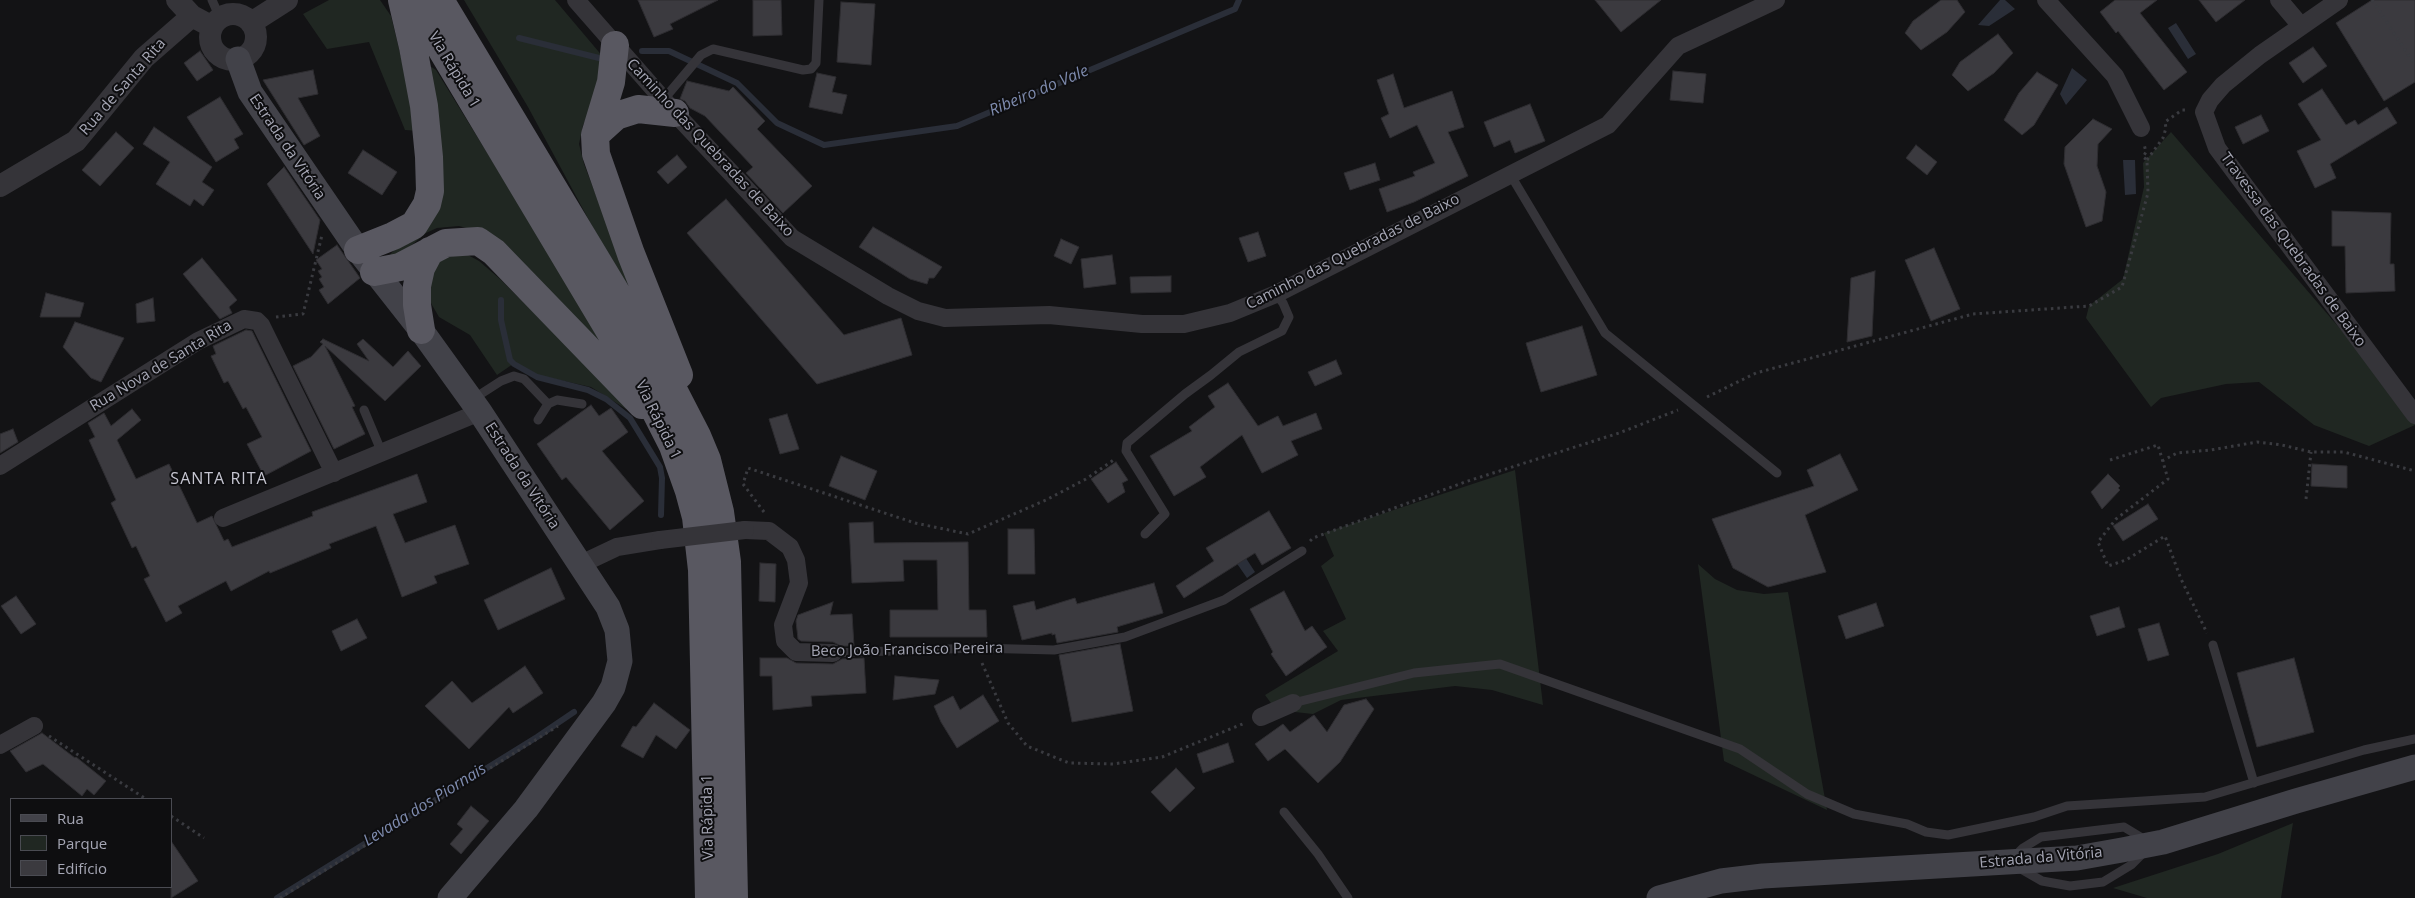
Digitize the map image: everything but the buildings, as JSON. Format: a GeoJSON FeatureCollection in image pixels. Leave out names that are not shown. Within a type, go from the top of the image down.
{"type":"FeatureCollection","features":[{"type":"Feature","properties":{"kind":"highway"},"geometry":{"type":"LineString","coordinates":[[358,250],[393,236],[414,224],[427,204],[430,191],[424,106],[402,0]]}},
{"type":"Feature","properties":{"kind":"highway","name":"Via Rápida 1"},"geometry":{"type":"LineString","coordinates":[[412,0],[593,300],[656,410],[685,441]]}},
{"type":"Feature","properties":{"kind":"highway","name":"Via Rápida 1"},"geometry":{"type":"LineString","coordinates":[[440,0],[664,372],[685,441],[689,491],[700,544],[718,687],[734,898]]}},
{"type":"Feature","properties":{"kind":"highway"},"geometry":{"type":"LineString","coordinates":[[615,45],[611,82],[595,135],[596,154],[631,254],[677,366],[685,441]]}},
{"type":"Feature","properties":{"kind":"highway"},"geometry":{"type":"LineString","coordinates":[[595,135],[616,116],[638,109],[670,106]]}},
{"type":"Feature","properties":{"kind":"highway"},"geometry":{"type":"LineString","coordinates":[[374,272],[400,267],[446,243],[467,240],[478,241],[494,252],[649,413],[685,441]]}},
{"type":"Feature","properties":{"kind":"highway"},"geometry":{"type":"LineString","coordinates":[[421,330],[417,306],[418,286],[421,268],[430,251]]}},
{"type":"Feature","properties":{"kind":"highway","name":"Via Rápida 1"},"geometry":{"type":"LineString","coordinates":[[709,898],[718,687]]}},
{"type":"Feature","properties":{"kind":"main road","name":"Estrada da Vitória"},"geometry":{"type":"LineString","coordinates":[[238,59],[250,92],[358,250],[421,330],[476,406],[608,607],[617,630],[620,661],[613,688],[569,754],[450,898]]}},
{"type":"Feature","properties":{"kind":"main road","name":"Estrada da Vitória"},"geometry":{"type":"LineString","coordinates":[[1659,898],[1721,881],[1763,876],[2077,858],[2152,844],[2415,767]]}},
{"type":"Feature","properties":{"kind":"street"},"geometry":{"type":"LineString","coordinates":[[251,23],[287,0]]}},
{"type":"Feature","properties":{"kind":"street","name":"Caminho das Quebradas de Baixo"},"geometry":{"type":"LineString","coordinates":[[576,0],[670,106],[792,238],[855,278],[918,311],[945,318],[1049,315],[1142,324],[1184,324],[1230,313],[1276,294],[1510,174],[1550,156],[1608,125],[1678,46],[1776,0]]}},
{"type":"Feature","properties":{"kind":"street"},"geometry":{"type":"LineString","coordinates":[[2046,0],[2115,76],[2141,128]]}},
{"type":"Feature","properties":{"kind":"street"},"geometry":{"type":"LineString","coordinates":[[2279,0],[2301,26]]}},
{"type":"Feature","properties":{"kind":"street","name":"Travessa das Quebradas de Baixo"},"geometry":{"type":"LineString","coordinates":[[2338,0],[2260,55],[2223,86],[2210,100],[2204,112],[2217,148],[2415,415]]}},
{"type":"Feature","properties":{"kind":"street"},"geometry":{"type":"LineString","coordinates":[[184,8],[215,15],[238,15],[251,23],[256,37],[254,44],[245,56],[238,59],[224,58],[213,48],[210,41],[215,15]]}},
{"type":"Feature","properties":{"kind":"street","name":"Rua de Santa Rita"},"geometry":{"type":"LineString","coordinates":[[0,186],[76,142],[184,8]]}},
{"type":"Feature","properties":{"kind":"street","name":"Rua Nova de Santa Rita"},"geometry":{"type":"LineString","coordinates":[[0,466],[198,341],[244,319],[257,321],[262,325],[334,473]]}},
{"type":"Feature","properties":{"kind":"street"},"geometry":{"type":"LineString","coordinates":[[223,518],[382,453],[476,406]]}},
{"type":"Feature","properties":{"kind":"street","name":"Beco João Francisco Pereira"},"geometry":{"type":"LineString","coordinates":[[579,565],[616,547],[660,540],[757,529],[774,534],[790,547],[796,560],[798,583],[783,625],[785,641],[796,652],[832,653]]}},
{"type":"Feature","properties":{"kind":"street"},"geometry":{"type":"LineString","coordinates":[[1261,717],[1293,703]]}},
{"type":"Feature","properties":{"kind":"street"},"geometry":{"type":"LineString","coordinates":[[0,744],[34,726]]}},
{"type":"Feature","properties":{"kind":"lane"},"geometry":{"type":"LineString","coordinates":[[670,106],[701,55],[713,49],[803,70],[810,69],[816,63],[819,0]]}},
{"type":"Feature","properties":{"kind":"lane"},"geometry":{"type":"LineString","coordinates":[[1510,174],[1605,333],[1777,473]]}},
{"type":"Feature","properties":{"kind":"lane"},"geometry":{"type":"LineString","coordinates":[[1145,534],[1165,514],[1126,451],[1127,444],[1185,394],[1212,376],[1239,352],[1282,331],[1288,317],[1283,302],[1276,294]]}},
{"type":"Feature","properties":{"kind":"lane"},"geometry":{"type":"LineString","coordinates":[[476,406],[514,376],[524,379],[548,404]]}},
{"type":"Feature","properties":{"kind":"lane"},"geometry":{"type":"LineString","coordinates":[[538,420],[548,404],[557,400],[582,404]]}},
{"type":"Feature","properties":{"kind":"lane"},"geometry":{"type":"LineString","coordinates":[[364,410],[382,453]]}},
{"type":"Feature","properties":{"kind":"lane","name":"Beco João Francisco Pereira"},"geometry":{"type":"LineString","coordinates":[[832,653],[976,648],[1054,650],[1125,637],[1224,600],[1302,551]]}},
{"type":"Feature","properties":{"kind":"lane"},"geometry":{"type":"LineString","coordinates":[[2213,645],[2254,783]]}},
{"type":"Feature","properties":{"kind":"lane"},"geometry":{"type":"LineString","coordinates":[[1293,703],[1414,673],[1500,664],[1740,749],[1807,794],[1854,814],[1907,824],[1926,832],[1948,835],[2034,818],[2067,806],[2205,797],[2364,750],[2415,739]]}},
{"type":"Feature","properties":{"kind":"lane"},"geometry":{"type":"LineString","coordinates":[[1284,812],[1318,854],[1348,898]]}},
{"type":"Feature","properties":{"kind":"path"},"geometry":{"type":"LineString","coordinates":[[2372,0],[2415,65]]}},
{"type":"Feature","properties":{"kind":"path"},"geometry":{"type":"LineString","coordinates":[[1302,551],[1313,538],[1465,482],[1619,433],[1692,404],[1756,373],[1973,314],[2088,306],[2122,287],[2148,193],[2147,160],[2163,138],[2166,128],[2165,122],[2182,110]]}},
{"type":"Feature","properties":{"kind":"path"},"geometry":{"type":"LineString","coordinates":[[2141,128],[2146,152],[2143,157],[2147,160]]}},
{"type":"Feature","properties":{"kind":"path"},"geometry":{"type":"LineString","coordinates":[[274,317],[302,315],[304,311],[328,208]]}},
{"type":"Feature","properties":{"kind":"path"},"geometry":{"type":"LineString","coordinates":[[2162,461],[2177,453],[2211,450],[2257,442],[2282,445],[2311,452],[2344,452],[2415,471]]}},
{"type":"Feature","properties":{"kind":"path"},"geometry":{"type":"LineString","coordinates":[[2110,460],[2158,445],[2168,479],[2116,519],[2098,542],[2108,566],[2126,560],[2165,536],[2181,579],[2213,645]]}},
{"type":"Feature","properties":{"kind":"path"},"geometry":{"type":"LineString","coordinates":[[753,499],[743,484],[748,468],[915,523],[968,534],[1046,500],[1078,483],[1126,451]]}},
{"type":"Feature","properties":{"kind":"path"},"geometry":{"type":"LineString","coordinates":[[2306,499],[2311,452]]}},
{"type":"Feature","properties":{"kind":"path"},"geometry":{"type":"LineString","coordinates":[[980,660],[1008,723],[1027,746],[1069,763],[1113,764],[1162,757],[1230,728]]}},
{"type":"Feature","properties":{"kind":"path"},"geometry":{"type":"LineString","coordinates":[[280,898],[562,724]]}},
{"type":"Feature","properties":{"kind":"path"},"geometry":{"type":"LineString","coordinates":[[34,726],[144,798]]}},
{"type":"Feature","properties":{"kind":"path"},"geometry":{"type":"LineString","coordinates":[[172,817],[204,838]]}},
{"type":"Feature","properties":{"kind":"green space"},"geometry":{"type":"Polygon","coordinates":[[[329,0],[380,0],[391,16],[419,131],[405,130],[369,42],[327,49],[303,14],[329,0]]]}},
{"type":"Feature","properties":{"kind":"green space"},"geometry":{"type":"Polygon","coordinates":[[[464,0],[555,0],[604,58],[593,105],[583,125],[579,144],[584,164],[646,326],[528,107],[464,0]]]}},
{"type":"Feature","properties":{"kind":"green space"},"geometry":{"type":"Polygon","coordinates":[[[430,66],[436,70],[597,331],[601,343],[470,229],[459,226],[437,228],[426,233],[400,255],[388,257],[396,248],[412,239],[430,66]]]}},
{"type":"Feature","properties":{"kind":"green space"},"geometry":{"type":"Polygon","coordinates":[[[2171,132],[2415,416],[2415,425],[2369,446],[2314,425],[2259,382],[2226,384],[2161,398],[2151,407],[2086,318],[2089,306],[2123,279],[2144,187],[2143,163],[2171,132]]]}},
{"type":"Feature","properties":{"kind":"green space"},"geometry":{"type":"Polygon","coordinates":[[[468,255],[479,261],[500,279],[628,407],[626,409],[591,387],[537,375],[513,364],[497,375],[470,335],[439,317],[428,298],[432,266],[439,257],[468,255]]]}},
{"type":"Feature","properties":{"kind":"green space"},"geometry":{"type":"Polygon","coordinates":[[[1515,470],[1543,705],[1492,690],[1455,686],[1341,700],[1313,714],[1276,710],[1265,695],[1338,651],[1323,631],[1346,619],[1321,566],[1334,556],[1324,533],[1515,470]]]}},
{"type":"Feature","properties":{"kind":"green space"},"geometry":{"type":"Polygon","coordinates":[[[1698,564],[1715,579],[1737,590],[1764,594],[1788,592],[1827,810],[1724,761],[1698,564]]]}},
{"type":"Feature","properties":{"kind":"green space"},"geometry":{"type":"Polygon","coordinates":[[[2293,823],[2281,898],[2147,898],[2113,888],[2218,854],[2293,823]]]}},
{"type":"Feature","properties":{"kind":"shaded area"},"geometry":{"type":"Polygon","coordinates":[[[2000,0],[2005,0],[2015,9],[1989,26],[1978,25],[2000,0]]]}},
{"type":"Feature","properties":{"kind":"shaded area"},"geometry":{"type":"Polygon","coordinates":[[[2176,23],[2196,54],[2188,59],[2168,28],[2176,23]]]}},
{"type":"Feature","properties":{"kind":"shaded area"},"geometry":{"type":"Polygon","coordinates":[[[2072,68],[2087,80],[2066,105],[2060,94],[2072,68]]]}},
{"type":"Feature","properties":{"kind":"shaded area"},"geometry":{"type":"Polygon","coordinates":[[[2123,160],[2135,160],[2136,194],[2125,195],[2123,160]]]}},
{"type":"Feature","properties":{"kind":"shaded area"},"geometry":{"type":"Polygon","coordinates":[[[1240,549],[1255,572],[1247,578],[1231,555],[1240,549]]]}},
{"type":"Feature","properties":{"kind":"waterway","name":"Ribeiro do Vale"},"geometry":{"type":"LineString","coordinates":[[642,51],[669,51],[737,83],[777,123],[824,145],[957,126],[1235,9],[1239,0]]}},
{"type":"Feature","properties":{"kind":"waterway"},"geometry":{"type":"LineString","coordinates":[[519,38],[599,58]]}},
{"type":"Feature","properties":{"kind":"waterway","name":"Levada dos Piornais"},"geometry":{"type":"LineString","coordinates":[[501,300],[501,320],[510,360],[514,364],[537,377],[588,390],[606,399],[630,418],[660,467],[662,478],[661,515]]}},
{"type":"Feature","properties":{"kind":"waterway","name":"Levada dos Piornais"},"geometry":{"type":"LineString","coordinates":[[277,898],[537,737],[574,712]]}},
{"type":"Feature","properties":{"kind":"district","name":"SANTA RITA"},"geometry":{"type":"Point","coordinates":[219,479]}}]}
